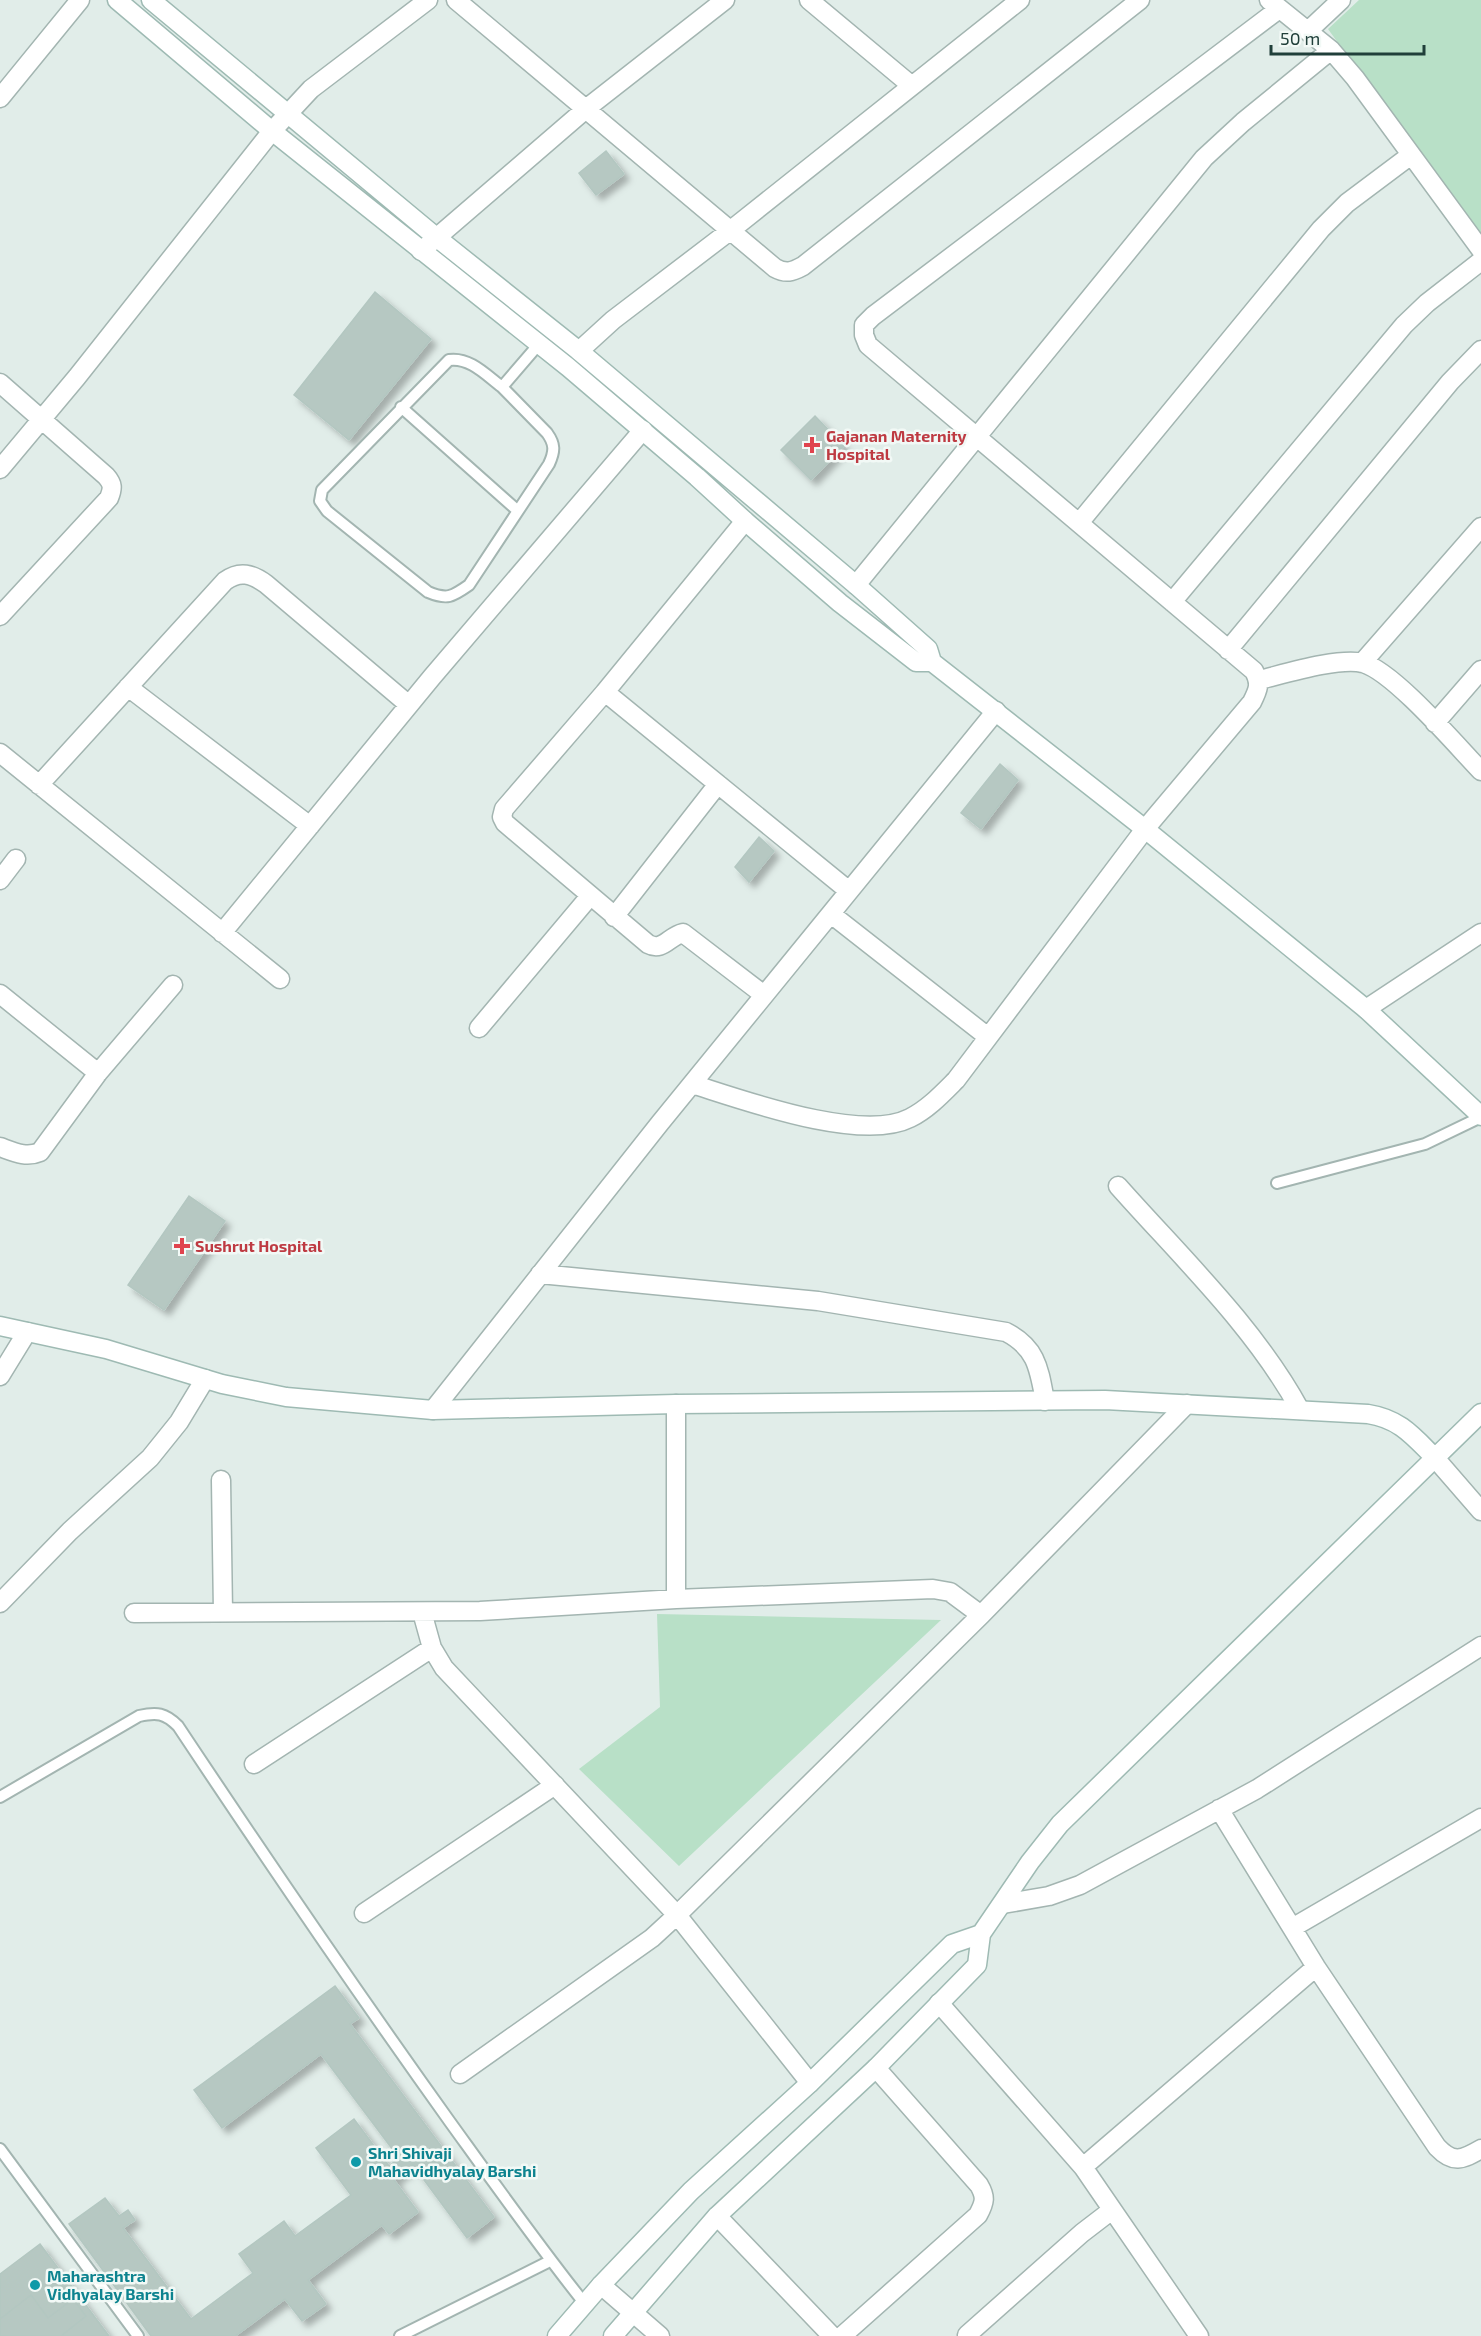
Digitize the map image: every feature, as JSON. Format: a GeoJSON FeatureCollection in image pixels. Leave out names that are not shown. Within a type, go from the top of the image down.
{"type":"FeatureCollection","features":[{"type":"Feature","properties":{"kind":"street"},"geometry":{"type":"LineString","coordinates":[[0,98],[80,0]]}},
{"type":"Feature","properties":{"kind":"street"},"geometry":{"type":"LineString","coordinates":[[151,0],[436,237],[579,351],[856,585],[928,649],[932,662],[1145,829],[1366,1010],[1481,1117]]}},
{"type":"Feature","properties":{"kind":"street"},"geometry":{"type":"LineString","coordinates":[[0,469],[287,113],[311,89],[428,0]]}},
{"type":"Feature","properties":{"kind":"street"},"geometry":{"type":"LineString","coordinates":[[456,0],[775,268],[785,273],[794,271],[1140,0]]}},
{"type":"Feature","properties":{"kind":"street"},"geometry":{"type":"LineString","coordinates":[[421,250],[587,108],[725,0]]}},
{"type":"Feature","properties":{"kind":"street"},"geometry":{"type":"LineString","coordinates":[[809,0],[912,86]]}},
{"type":"Feature","properties":{"kind":"street"},"geometry":{"type":"LineString","coordinates":[[579,351],[614,320],[1020,0]]}},
{"type":"Feature","properties":{"kind":"street"},"geometry":{"type":"LineString","coordinates":[[1308,31],[1341,0]]}},
{"type":"Feature","properties":{"kind":"street"},"geometry":{"type":"LineString","coordinates":[[123,1],[272,131],[643,430],[840,603],[916,662],[932,662]]}},
{"type":"Feature","properties":{"kind":"street"},"geometry":{"type":"LineString","coordinates":[[692,1084],[773,1110],[840,1123],[882,1126],[909,1119],[934,1102],[956,1080],[1145,829],[1252,702],[1259,690],[1259,680],[1254,671],[868,345],[864,335],[864,325],[1274,4],[1331,50],[1355,78],[1481,250]]}},
{"type":"Feature","properties":{"kind":"street"},"geometry":{"type":"LineString","coordinates":[[856,585],[1204,158],[1243,122],[1331,50]]}},
{"type":"Feature","properties":{"kind":"street"},"geometry":{"type":"LineString","coordinates":[[1079,523],[1321,229],[1347,203],[1412,155]]}},
{"type":"Feature","properties":{"kind":"street"},"geometry":{"type":"LineString","coordinates":[[1173,602],[1404,325],[1427,303],[1481,261]]}},
{"type":"Feature","properties":{"kind":"street"},"geometry":{"type":"LineString","coordinates":[[1228,650],[1450,382],[1481,350]]}},
{"type":"Feature","properties":{"kind":"street"},"geometry":{"type":"LineString","coordinates":[[0,383],[106,476],[113,490],[109,498],[0,616]]}},
{"type":"Feature","properties":{"kind":"street"},"geometry":{"type":"LineString","coordinates":[[222,933],[410,705],[643,430]]}},
{"type":"Feature","properties":{"kind":"street"},"geometry":{"type":"LineString","coordinates":[[745,521],[605,692],[504,809],[502,817],[505,823],[614,917],[655,948],[662,947],[677,934],[682,933],[764,995]]}},
{"type":"Feature","properties":{"kind":"street"},"geometry":{"type":"LineString","coordinates":[[1362,663],[1481,526]]}},
{"type":"Feature","properties":{"kind":"street"},"geometry":{"type":"LineString","coordinates":[[39,785],[225,581],[232,576],[245,573],[256,576],[267,584],[410,705]]}},
{"type":"Feature","properties":{"kind":"street"},"geometry":{"type":"LineString","coordinates":[[1259,680],[1335,663],[1362,663],[1377,670],[1401,689],[1481,771]]}},
{"type":"Feature","properties":{"kind":"street"},"geometry":{"type":"LineString","coordinates":[[1435,723],[1481,670]]}},
{"type":"Feature","properties":{"kind":"street"},"geometry":{"type":"LineString","coordinates":[[128,687],[310,826]]}},
{"type":"Feature","properties":{"kind":"street"},"geometry":{"type":"LineString","coordinates":[[605,692],[849,891]]}},
{"type":"Feature","properties":{"kind":"street"},"geometry":{"type":"LineString","coordinates":[[433,1410],[692,1084],[996,711]]}},
{"type":"Feature","properties":{"kind":"street"},"geometry":{"type":"LineString","coordinates":[[0,753],[280,980]]}},
{"type":"Feature","properties":{"kind":"street"},"geometry":{"type":"LineString","coordinates":[[614,917],[718,784]]}},
{"type":"Feature","properties":{"kind":"street"},"geometry":{"type":"LineString","coordinates":[[0,880],[16,859]]}},
{"type":"Feature","properties":{"kind":"street"},"geometry":{"type":"LineString","coordinates":[[479,1028],[590,896]]}},
{"type":"Feature","properties":{"kind":"street"},"geometry":{"type":"LineString","coordinates":[[831,914],[988,1037]]}},
{"type":"Feature","properties":{"kind":"street"},"geometry":{"type":"LineString","coordinates":[[1366,1010],[1481,933]]}},
{"type":"Feature","properties":{"kind":"street"},"geometry":{"type":"LineString","coordinates":[[0,1147],[22,1155],[32,1156],[40,1152],[99,1072],[173,985]]}},
{"type":"Feature","properties":{"kind":"street"},"geometry":{"type":"LineString","coordinates":[[0,994],[99,1072]]}},
{"type":"Feature","properties":{"kind":"street"},"geometry":{"type":"LineString","coordinates":[[1118,1186],[1260,1349],[1300,1410]]}},
{"type":"Feature","properties":{"kind":"street"},"geometry":{"type":"LineString","coordinates":[[540,1274],[818,1301],[1006,1332],[1020,1340],[1032,1352],[1039,1369],[1045,1401]]}},
{"type":"Feature","properties":{"kind":"street"},"geometry":{"type":"LineString","coordinates":[[0,1326],[106,1349],[205,1379],[286,1397],[433,1410],[676,1404],[1105,1400],[1385,1416],[1402,1425],[1435,1458],[1481,1511]]}},
{"type":"Feature","properties":{"kind":"street"},"geometry":{"type":"LineString","coordinates":[[0,1376],[27,1332]]}},
{"type":"Feature","properties":{"kind":"street"},"geometry":{"type":"LineString","coordinates":[[0,1603],[70,1531],[150,1458],[179,1422],[205,1379]]}},
{"type":"Feature","properties":{"kind":"street"},"geometry":{"type":"LineString","coordinates":[[676,1404],[676,1599]]}},
{"type":"Feature","properties":{"kind":"street"},"geometry":{"type":"LineString","coordinates":[[460,2074],[652,1938],[677,1915],[981,1615],[1186,1404]]}},
{"type":"Feature","properties":{"kind":"street"},"geometry":{"type":"LineString","coordinates":[[613,2336],[717,2216],[876,2068],[977,1965],[981,1934],[1030,1862],[1060,1824],[1303,1584],[1481,1413]]}},
{"type":"Feature","properties":{"kind":"street"},"geometry":{"type":"LineString","coordinates":[[221,1480],[223,1612]]}},
{"type":"Feature","properties":{"kind":"street"},"geometry":{"type":"LineString","coordinates":[[134,1613],[480,1611],[676,1599],[933,1589],[950,1592],[981,1615]]}},
{"type":"Feature","properties":{"kind":"street"},"geometry":{"type":"LineString","coordinates":[[422,1612],[432,1648],[444,1668],[677,1915],[810,2083]]}},
{"type":"Feature","properties":{"kind":"street"},"geometry":{"type":"LineString","coordinates":[[1003,1904],[1049,1896],[1080,1886],[1257,1789],[1481,1646]]}},
{"type":"Feature","properties":{"kind":"street"},"geometry":{"type":"LineString","coordinates":[[255,1764],[432,1648]]}},
{"type":"Feature","properties":{"kind":"street"},"geometry":{"type":"LineString","coordinates":[[364,1912],[555,1785]]}},
{"type":"Feature","properties":{"kind":"street"},"geometry":{"type":"LineString","coordinates":[[1219,1809],[1316,1967],[1437,2147],[1446,2157],[1456,2160],[1468,2157],[1481,2149]]}},
{"type":"Feature","properties":{"kind":"street"},"geometry":{"type":"LineString","coordinates":[[1292,1928],[1481,1818]]}},
{"type":"Feature","properties":{"kind":"street"},"geometry":{"type":"LineString","coordinates":[[557,2336],[601,2285],[690,2191],[810,2083],[952,1944],[981,1934]]}},
{"type":"Feature","properties":{"kind":"street"},"geometry":{"type":"LineString","coordinates":[[1083,2167],[1316,1967]]}},
{"type":"Feature","properties":{"kind":"street"},"geometry":{"type":"LineString","coordinates":[[939,2003],[1083,2167],[1199,2336]]}},
{"type":"Feature","properties":{"kind":"street"},"geometry":{"type":"LineString","coordinates":[[842,2336],[978,2215],[985,2203],[984,2194],[979,2185],[876,2068]]}},
{"type":"Feature","properties":{"kind":"street"},"geometry":{"type":"LineString","coordinates":[[967,2335],[1082,2233],[1112,2210]]}},
{"type":"Feature","properties":{"kind":"street"},"geometry":{"type":"LineString","coordinates":[[717,2216],[832,2336]]}},
{"type":"Feature","properties":{"kind":"street"},"geometry":{"type":"LineString","coordinates":[[601,2285],[660,2336]]}},
{"type":"Feature","properties":{"kind":"lane"},"geometry":{"type":"LineString","coordinates":[[502,387],[538,344]]}},
{"type":"Feature","properties":{"kind":"lane"},"geometry":{"type":"LineString","coordinates":[[459,358],[502,387],[547,432],[552,440],[554,452],[549,464],[468,585],[456,594],[442,598],[428,592],[327,511],[320,501],[322,490],[401,407],[449,360],[459,358]]}},
{"type":"Feature","properties":{"kind":"lane"},"geometry":{"type":"LineString","coordinates":[[401,407],[518,511]]}},
{"type":"Feature","properties":{"kind":"lane"},"geometry":{"type":"LineString","coordinates":[[1277,1183],[1425,1144],[1481,1117]]}},
{"type":"Feature","properties":{"kind":"lane"},"geometry":{"type":"LineString","coordinates":[[0,1797],[139,1716],[153,1713],[168,1716],[178,1726],[388,2034],[550,2261],[585,2304]]}},
{"type":"Feature","properties":{"kind":"lane"},"geometry":{"type":"LineString","coordinates":[[0,2149],[138,2336]]}},
{"type":"Feature","properties":{"kind":"lane"},"geometry":{"type":"LineString","coordinates":[[400,2336],[550,2261]]}},
{"type":"Feature","properties":{"kind":"green space"},"geometry":{"type":"Polygon","coordinates":[[[1359,0],[1481,0],[1481,241],[1328,29],[1359,0]]]}},
{"type":"Feature","properties":{"kind":"green space"},"geometry":{"type":"Polygon","coordinates":[[[657,1614],[941,1620],[679,1866],[579,1769],[660,1707],[657,1614]]]}},
{"type":"Feature","properties":{"kind":"building"},"geometry":{"type":"Polygon","coordinates":[[[606,151],[624,174],[596,195],[579,173],[606,151]]]}},
{"type":"Feature","properties":{"kind":"building"},"geometry":{"type":"Polygon","coordinates":[[[375,292],[431,339],[349,440],[294,395],[375,292]]]}},
{"type":"Feature","properties":{"kind":"building"},"geometry":{"type":"Polygon","coordinates":[[[815,416],[844,446],[811,480],[781,450],[815,416]]]}},
{"type":"Feature","properties":{"kind":"building"},"geometry":{"type":"Polygon","coordinates":[[[1000,764],[1018,780],[981,829],[961,813],[1000,764]]]}},
{"type":"Feature","properties":{"kind":"building"},"geometry":{"type":"Polygon","coordinates":[[[759,837],[774,851],[749,882],[735,867],[759,837]]]}},
{"type":"Feature","properties":{"kind":"building"},"geometry":{"type":"Polygon","coordinates":[[[189,1196],[225,1221],[164,1310],[128,1285],[189,1196]]]}},
{"type":"Feature","properties":{"kind":"building","name":"Shri Shivaji Mahavidhyalay Barshi"},"geometry":{"type":"Polygon","coordinates":[[[335,1986],[359,2018],[350,2024],[494,2217],[467,2238],[413,2165],[394,2180],[418,2212],[389,2234],[382,2225],[308,2280],[326,2304],[302,2321],[285,2299],[235,2336],[151,2336],[69,2224],[105,2198],[119,2216],[128,2210],[135,2220],[123,2228],[191,2319],[253,2273],[239,2254],[284,2221],[295,2236],[351,2195],[316,2148],[354,2119],[389,2166],[399,2158],[321,2054],[222,2128],[194,2090],[335,1986]]]}},
{"type":"Feature","properties":{"kind":"building","name":"Maharashtra Vidhyalay Barshi"},"geometry":{"type":"Polygon","coordinates":[[[40,2244],[109,2336],[61,2336],[86,2316],[73,2299],[48,2318],[31,2295],[0,2319],[0,2274],[40,2244]]]}},
{"type":"Feature","properties":{"kind":"building","name":"Maharashtra Vidhyalay Barshi"},"geometry":{"type":"Polygon","coordinates":[[[31,2295],[48,2318],[73,2299],[86,2316],[61,2336],[0,2336],[0,2319],[31,2295]]]}},
{"type":"Feature","properties":{"kind":"place","name":"Gajanan Maternity Hospital"},"geometry":{"type":"Point","coordinates":[812,445]}},
{"type":"Feature","properties":{"kind":"place","name":"Sushrut Hospital"},"geometry":{"type":"Point","coordinates":[182,1246]}},
{"type":"Feature","properties":{"kind":"place","name":"Shri Shivaji Mahavidhyalay Barshi"},"geometry":{"type":"Point","coordinates":[356,2162]}},
{"type":"Feature","properties":{"kind":"place","name":"Maharashtra Vidhyalay Barshi"},"geometry":{"type":"Point","coordinates":[35,2285]}}]}
